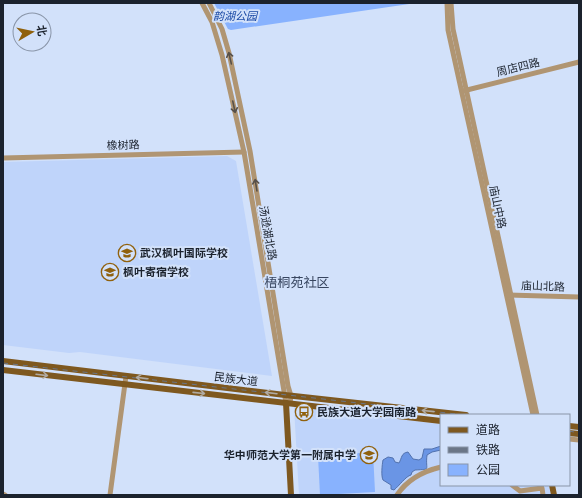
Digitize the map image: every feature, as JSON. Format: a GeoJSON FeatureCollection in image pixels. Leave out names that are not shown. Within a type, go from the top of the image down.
{"type":"FeatureCollection","features":[{"type":"Feature","properties":{"kind":"main road","name":"民族大道"},"geometry":{"type":"LineString","coordinates":[[3,361],[457,414]]}},
{"type":"Feature","properties":{"kind":"main road","name":"民族大道"},"geometry":{"type":"LineString","coordinates":[[3,370],[440,421]]}},
{"type":"Feature","properties":{"kind":"main road","name":"汤逊湖北路"},"geometry":{"type":"LineString","coordinates":[[288,403],[291,495]]}},
{"type":"Feature","properties":{"kind":"main road","name":"汤逊湖北路"},"geometry":{"type":"LineString","coordinates":[[288,403],[295,495]]}},
{"type":"Feature","properties":{"kind":"street","name":"汤逊湖北路"},"geometry":{"type":"LineString","coordinates":[[202,3],[212,22],[222,55],[244,152],[288,395]]}},
{"type":"Feature","properties":{"kind":"street","name":"汤逊湖北路"},"geometry":{"type":"LineString","coordinates":[[209,3],[222,28],[229,53],[250,151],[288,386],[288,403]]}},
{"type":"Feature","properties":{"kind":"street","name":"庙山中路"},"geometry":{"type":"LineString","coordinates":[[447,3],[448,30],[464,90]]}},
{"type":"Feature","properties":{"kind":"street","name":"庙山中路"},"geometry":{"type":"LineString","coordinates":[[451,3],[453,29],[464,90],[537,414]]}},
{"type":"Feature","properties":{"kind":"street","name":"周店四路"},"geometry":{"type":"LineString","coordinates":[[464,90],[579,62]]}},
{"type":"Feature","properties":{"kind":"street","name":"橡树路"},"geometry":{"type":"LineString","coordinates":[[3,158],[244,152]]}},
{"type":"Feature","properties":{"kind":"street","name":"庙山中路"},"geometry":{"type":"LineString","coordinates":[[509,295],[532,414]]}},
{"type":"Feature","properties":{"kind":"street","name":"庙山北路"},"geometry":{"type":"LineString","coordinates":[[509,295],[579,297]]}},
{"type":"Feature","properties":{"kind":"street"},"geometry":{"type":"LineString","coordinates":[[110,495],[126,376]]}},
{"type":"Feature","properties":{"kind":"street"},"geometry":{"type":"LineString","coordinates":[[397,495],[400,490],[412,480],[428,471],[440,467]]}},
{"type":"Feature","properties":{"kind":"street"},"geometry":{"type":"LineString","coordinates":[[513,486],[520,491],[542,488],[543,495]]}},
{"type":"Feature","properties":{"kind":"shaded area","name":"武汉枫叶国际学校"},"geometry":{"type":"Polygon","coordinates":[[[227,156],[236,161],[272,376],[80,352],[69,353],[3,345],[3,162],[227,156]]]}},
{"type":"Feature","properties":{"kind":"shaded area","name":"华中师范大学第一附属中学"},"geometry":{"type":"Polygon","coordinates":[[[294,407],[440,424],[440,486],[549,486],[551,495],[299,495],[294,407]]]}},
{"type":"Feature","properties":{"kind":"shaded area"},"geometry":{"type":"Polygon","coordinates":[[[440,446],[440,450],[427,455],[427,468],[412,472],[411,475],[394,490],[391,489],[391,485],[383,480],[383,460],[388,457],[393,458],[395,462],[399,463],[403,455],[408,452],[413,459],[419,460],[422,458],[424,449],[432,449],[440,446]]]}},
{"type":"Feature","properties":{"kind":"green space","name":"韵湖公园"},"geometry":{"type":"Polygon","coordinates":[[[214,3],[416,3],[231,30],[228,29],[214,3]]]}},
{"type":"Feature","properties":{"kind":"green space"},"geometry":{"type":"Polygon","coordinates":[[[373,452],[375,492],[320,495],[318,456],[373,452]]]}},
{"type":"Feature","properties":{"kind":"railway"},"geometry":{"type":"LineString","coordinates":[[3,363],[456,414]]}},
{"type":"Feature","properties":{"kind":"railway"},"geometry":{"type":"LineString","coordinates":[[570,431],[579,433]]}},
{"type":"Feature","properties":{"kind":"place","name":"武汉枫叶国际学校"},"geometry":{"type":"Point","coordinates":[127,253]}},
{"type":"Feature","properties":{"kind":"place","name":"枫叶寄宿学校"},"geometry":{"type":"Point","coordinates":[110,272]}},
{"type":"Feature","properties":{"kind":"place","name":"民族大道大学园南路"},"geometry":{"type":"Point","coordinates":[304,412]}},
{"type":"Feature","properties":{"kind":"place","name":"华中师范大学第一附属中学"},"geometry":{"type":"Point","coordinates":[369,455]}},
{"type":"Feature","properties":{"kind":"district","name":"梧桐苑社区"},"geometry":{"type":"Point","coordinates":[297,282]}}]}
